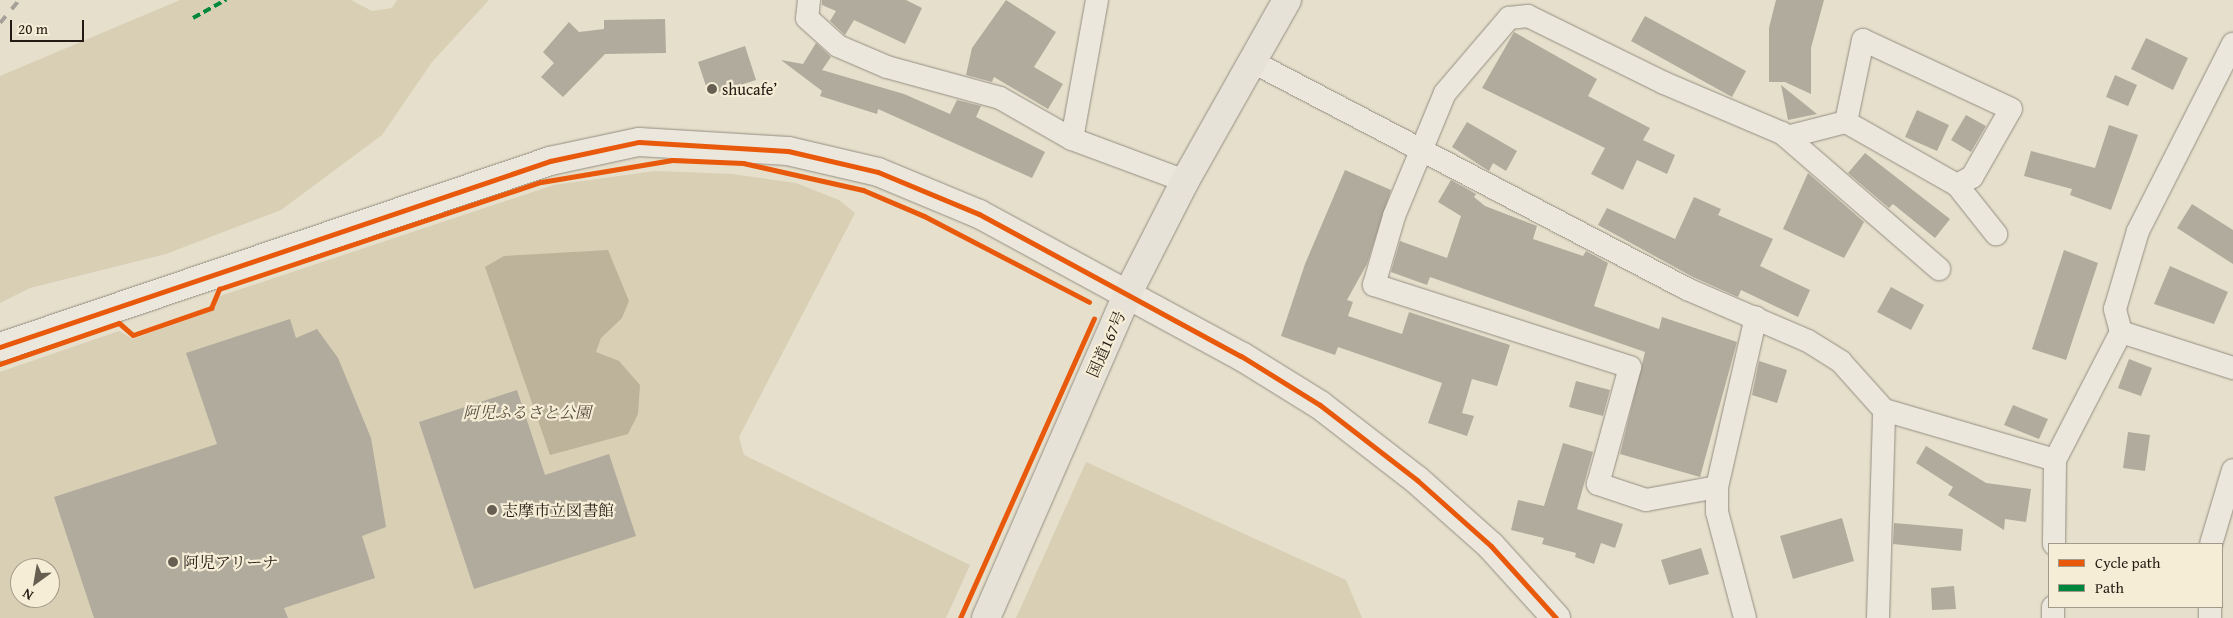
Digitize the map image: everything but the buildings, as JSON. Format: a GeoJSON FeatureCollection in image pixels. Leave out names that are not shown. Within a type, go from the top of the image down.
{"type":"FeatureCollection","features":[{"type":"Feature","properties":{"kind":"highway","name":"国道167号"},"geometry":{"type":"LineString","coordinates":[[986,618],[1128,293],[1185,181],[1287,0]]}},
{"type":"Feature","properties":{"kind":"street"},"geometry":{"type":"LineString","coordinates":[[809,0],[807,18],[838,46],[888,67],[1000,98],[1072,139],[1185,181]]}},
{"type":"Feature","properties":{"kind":"street"},"geometry":{"type":"LineString","coordinates":[[1072,139],[1097,0]]}},
{"type":"Feature","properties":{"kind":"street"},"geometry":{"type":"LineString","coordinates":[[1717,487],[1646,500],[1598,484],[1630,367],[1374,285],[1394,216],[1455,76],[1509,18],[1519,15],[1787,137],[1939,269]]}},
{"type":"Feature","properties":{"kind":"street"},"geometry":{"type":"LineString","coordinates":[[1846,122],[1863,40],[2011,109],[1972,177],[1957,185]]}},
{"type":"Feature","properties":{"kind":"street"},"geometry":{"type":"LineString","coordinates":[[2054,543],[2055,460],[2121,332],[2115,309],[2138,231],[2233,44]]}},
{"type":"Feature","properties":{"kind":"street"},"geometry":{"type":"LineString","coordinates":[[1252,61],[1687,289],[1756,317],[1841,362],[1884,410],[2055,460]]}},
{"type":"Feature","properties":{"kind":"street"},"geometry":{"type":"LineString","coordinates":[[1787,137],[1846,122],[1957,185],[1996,234]]}},
{"type":"Feature","properties":{"kind":"street"},"geometry":{"type":"LineString","coordinates":[[0,347],[550,161],[639,142],[788,151],[878,172],[979,214],[1128,293],[1241,356],[1373,444],[1485,541],[1556,618]]}},
{"type":"Feature","properties":{"kind":"street"},"geometry":{"type":"LineString","coordinates":[[1746,618],[1717,512],[1717,487],[1756,317]]}},
{"type":"Feature","properties":{"kind":"street"},"geometry":{"type":"LineString","coordinates":[[2121,332],[2233,368]]}},
{"type":"Feature","properties":{"kind":"street"},"geometry":{"type":"LineString","coordinates":[[1878,618],[1884,410]]}},
{"type":"Feature","properties":{"kind":"street"},"geometry":{"type":"LineString","coordinates":[[2211,543],[2233,470]]}},
{"type":"Feature","properties":{"kind":"green space"},"geometry":{"type":"Polygon","coordinates":[[[180,0],[351,0],[372,11],[392,8],[397,0],[489,0],[432,62],[382,135],[281,210],[166,254],[30,288],[0,303],[0,76],[180,0]]]}},
{"type":"Feature","properties":{"kind":"green space","name":"阿児ふるさと公園"},"geometry":{"type":"Polygon","coordinates":[[[655,171],[732,174],[796,183],[839,200],[855,213],[739,437],[744,455],[970,565],[946,618],[0,618],[0,372],[119,331],[133,339],[212,311],[217,297],[554,185],[655,171]]]}},
{"type":"Feature","properties":{"kind":"green space"},"geometry":{"type":"Polygon","coordinates":[[[1086,462],[1346,580],[1362,618],[1016,618],[1086,462]]]}},
{"type":"Feature","properties":{"kind":"shaded area"},"geometry":{"type":"Polygon","coordinates":[[[608,250],[629,301],[622,318],[601,338],[596,352],[619,361],[640,385],[638,414],[628,434],[550,455],[485,267],[504,256],[608,250]]]}},
{"type":"Feature","properties":{"kind":"railway"},"geometry":{"type":"LineString","coordinates":[[0,23],[19,0]]}},
{"type":"Feature","properties":{"kind":"marked path"},"geometry":{"type":"LineString","coordinates":[[193,18],[226,0]]}},
{"type":"Feature","properties":{"kind":"cycle path"},"geometry":{"type":"LineString","coordinates":[[0,347],[550,161],[639,142],[788,151],[878,172],[979,214],[1241,356],[1320,405],[1417,480],[1491,546],[1556,618]]}},
{"type":"Feature","properties":{"kind":"cycle path"},"geometry":{"type":"LineString","coordinates":[[0,364],[119,323],[133,335],[211,308],[219,289],[541,182],[672,160],[743,163],[863,190],[924,216],[1089,302]]}},
{"type":"Feature","properties":{"kind":"cycle path"},"geometry":{"type":"LineString","coordinates":[[960,618],[1094,319]]}},
{"type":"Feature","properties":{"kind":"place","name":"shucafe’"},"geometry":{"type":"Point","coordinates":[712,89]}},
{"type":"Feature","properties":{"kind":"place","name":"志摩市立図書館"},"geometry":{"type":"Point","coordinates":[492,510]}},
{"type":"Feature","properties":{"kind":"place","name":"阿児アリーナ"},"geometry":{"type":"Point","coordinates":[173,562]}}]}
